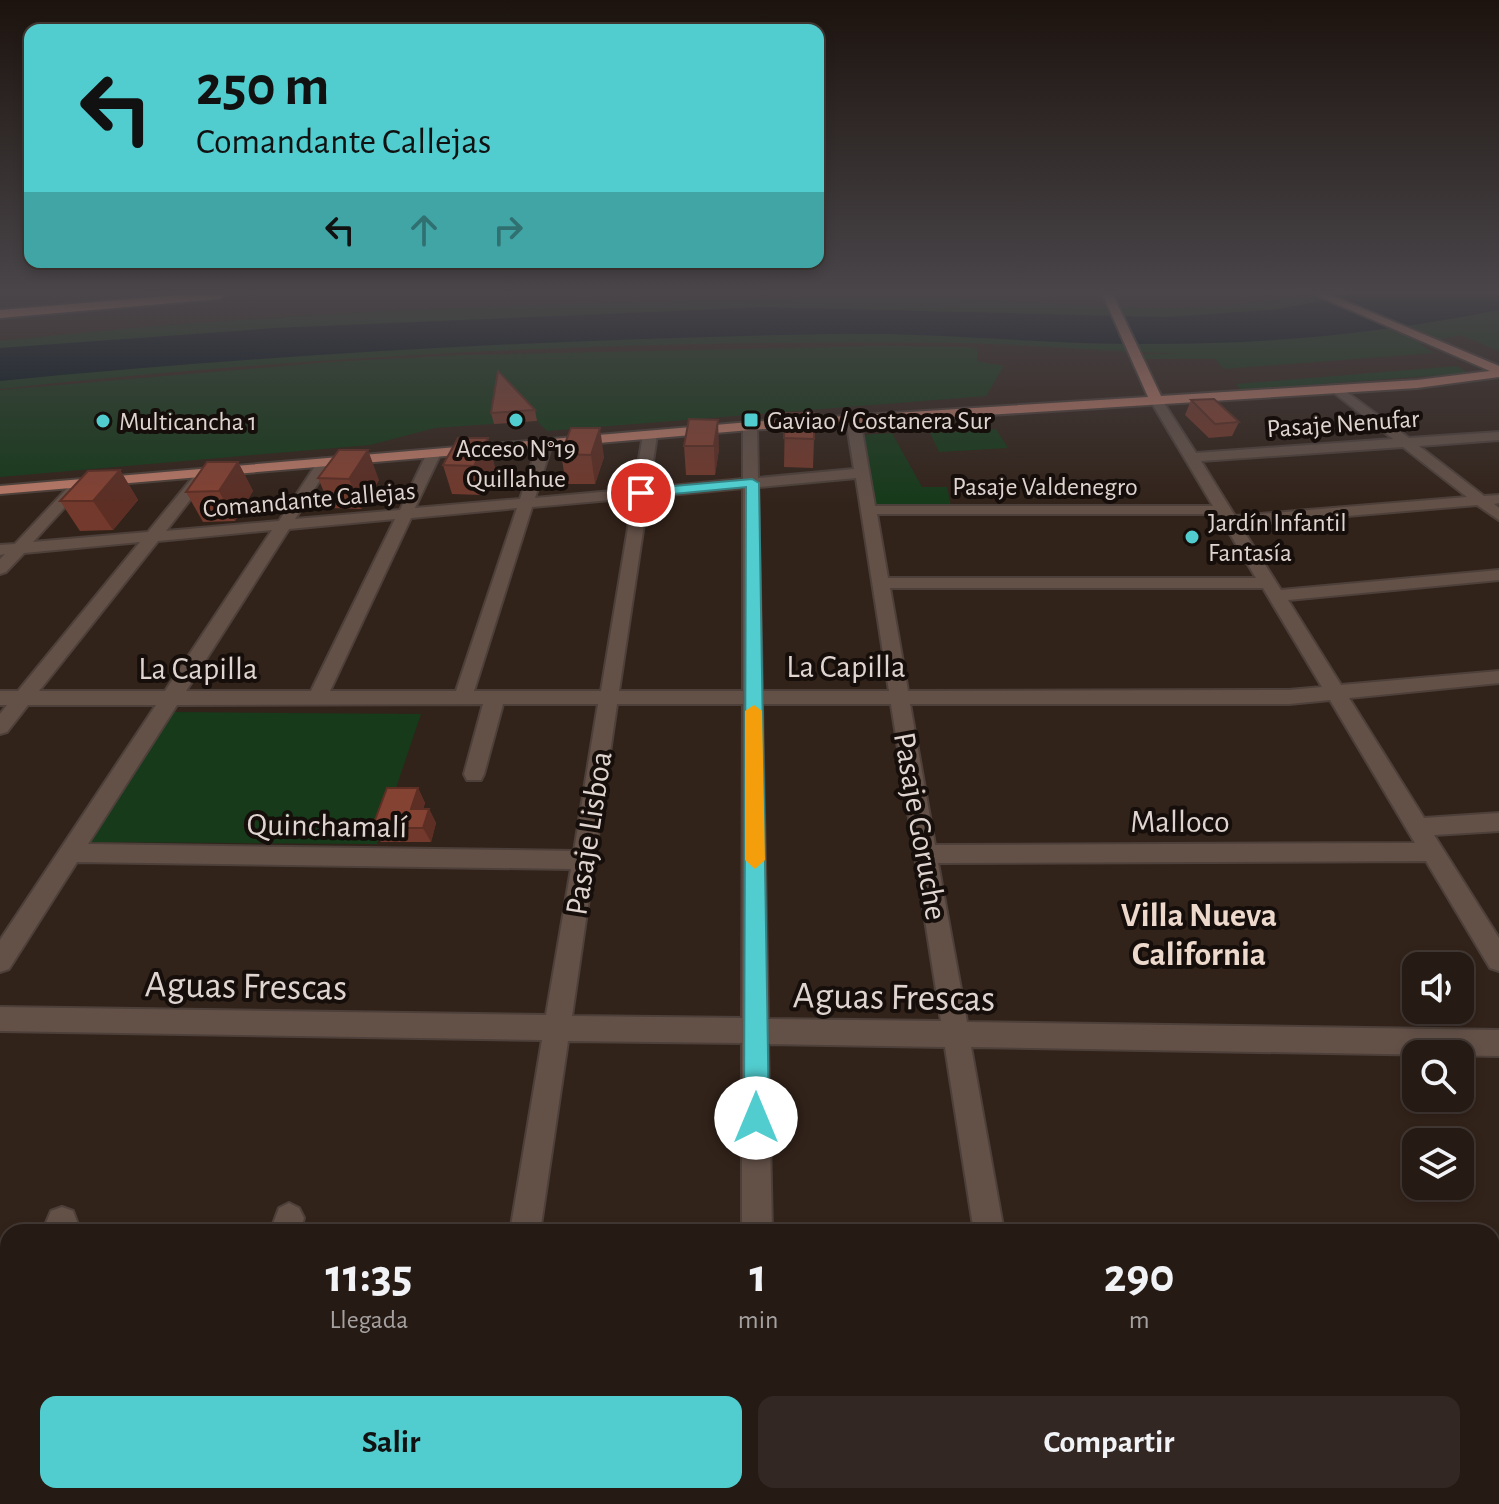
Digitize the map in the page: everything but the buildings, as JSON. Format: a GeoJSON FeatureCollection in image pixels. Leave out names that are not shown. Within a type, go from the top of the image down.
{"type":"FeatureCollection","features":[{"type":"Feature","properties":{"kind":"main road"},"geometry":{"type":"LineString","coordinates":[[1138,365],[1156,400]]}},
{"type":"Feature","properties":{"kind":"main road"},"geometry":{"type":"LineString","coordinates":[[0,490],[750,426],[1337,389],[1499,371]]}},
{"type":"Feature","properties":{"kind":"street"},"geometry":{"type":"LineString","coordinates":[[1337,389],[1499,515]]}},
{"type":"Feature","properties":{"kind":"street"},"geometry":{"type":"LineString","coordinates":[[1156,400],[1499,960]]}},
{"type":"Feature","properties":{"kind":"street","name":"Pasaje Goruche"},"geometry":{"type":"LineString","coordinates":[[853,419],[988,1224]]}},
{"type":"Feature","properties":{"kind":"street"},"geometry":{"type":"LineString","coordinates":[[750,426],[757,1224]]}},
{"type":"Feature","properties":{"kind":"street","name":"Pasaje Lisboa"},"geometry":{"type":"LineString","coordinates":[[526,1224],[650,435]]}},
{"type":"Feature","properties":{"kind":"street","name":"Pasaje Nenufar"},"geometry":{"type":"LineString","coordinates":[[1191,458],[1499,436]]}},
{"type":"Feature","properties":{"kind":"street"},"geometry":{"type":"LineString","coordinates":[[463,697],[545,444]]}},
{"type":"Feature","properties":{"kind":"street"},"geometry":{"type":"LineString","coordinates":[[318,697],[434,453]]}},
{"type":"Feature","properties":{"kind":"street"},"geometry":{"type":"LineString","coordinates":[[0,961],[324,463]]}},
{"type":"Feature","properties":{"kind":"street"},"geometry":{"type":"LineString","coordinates":[[0,727],[205,473]]}},
{"type":"Feature","properties":{"kind":"street","name":"Comandante Callejas"},"geometry":{"type":"LineString","coordinates":[[0,550],[862,473]]}},
{"type":"Feature","properties":{"kind":"street"},"geometry":{"type":"LineString","coordinates":[[0,569],[79,483]]}},
{"type":"Feature","properties":{"kind":"street","name":"Pasaje Valdenegro"},"geometry":{"type":"LineString","coordinates":[[868,510],[1226,516],[1499,499]]}},
{"type":"Feature","properties":{"kind":"street"},"geometry":{"type":"LineString","coordinates":[[881,583],[1272,590],[1499,575]]}},
{"type":"Feature","properties":{"kind":"street","name":"La Capilla"},"geometry":{"type":"LineString","coordinates":[[0,698],[1289,697],[1499,677]]}},
{"type":"Feature","properties":{"kind":"street"},"geometry":{"type":"LineString","coordinates":[[474,774],[495,697]]}},
{"type":"Feature","properties":{"kind":"street"},"geometry":{"type":"LineString","coordinates":[[1418,827],[1499,822]]}},
{"type":"Feature","properties":{"kind":"street","name":"Malloco"},"geometry":{"type":"LineString","coordinates":[[926,854],[1434,852]]}},
{"type":"Feature","properties":{"kind":"street","name":"Quinchamalí"},"geometry":{"type":"LineString","coordinates":[[70,853],[583,860]]}},
{"type":"Feature","properties":{"kind":"street","name":"Aguas Frescas"},"geometry":{"type":"LineString","coordinates":[[0,1019],[1499,1043]]}},
{"type":"Feature","properties":{"kind":"green space"},"geometry":{"type":"Polygon","coordinates":[[[0,365],[262,365],[119,377],[0,389],[0,365]]]}},
{"type":"Feature","properties":{"kind":"green space"},"geometry":{"type":"Polygon","coordinates":[[[292,365],[1004,366],[986,396],[547,431],[537,421],[435,428],[370,445],[0,477],[0,390],[292,365]]]}},
{"type":"Feature","properties":{"kind":"green space"},"geometry":{"type":"Polygon","coordinates":[[[1221,365],[1274,365],[1224,369],[1221,365]]]}},
{"type":"Feature","properties":{"kind":"green space"},"geometry":{"type":"Polygon","coordinates":[[[1457,366],[1468,373],[1241,390],[1236,384],[1457,366]]]}},
{"type":"Feature","properties":{"kind":"green space"},"geometry":{"type":"Polygon","coordinates":[[[996,429],[1008,448],[939,452],[930,433],[996,429]]]}},
{"type":"Feature","properties":{"kind":"green space"},"geometry":{"type":"Polygon","coordinates":[[[892,433],[922,487],[947,487],[951,506],[875,504],[861,435],[892,433]]]}},
{"type":"Feature","properties":{"kind":"green space"},"geometry":{"type":"Polygon","coordinates":[[[174,712],[421,714],[377,844],[88,842],[174,712]]]}},
{"type":"Feature","properties":{"kind":"water"},"geometry":{"type":"Polygon","coordinates":[[[0,365],[184,365],[104,371],[0,381],[0,365]]]}},
{"type":"Feature","properties":{"kind":"slow traffic"},"geometry":{"type":"LineString","coordinates":[[754,711],[755,860]]}},
{"type":"Feature","properties":{"kind":"place","name":"Acceso N°19 Quillahue"},"geometry":{"type":"Point","coordinates":[516,420]}},
{"type":"Feature","properties":{"kind":"place","name":"Gaviao / Costanera Sur"},"geometry":{"type":"Point","coordinates":[751,420]}},
{"type":"Feature","properties":{"kind":"place","name":"Multicancha 1"},"geometry":{"type":"Point","coordinates":[103,421]}},
{"type":"Feature","properties":{"kind":"place","name":"Jardín Infantil Fantasía"},"geometry":{"type":"Point","coordinates":[1192,537]}},
{"type":"Feature","properties":{"kind":"district","name":"Villa Nueva California"},"geometry":{"type":"Point","coordinates":[1199,934]}},
{"type":"Feature","properties":{"kind":"route"},"geometry":{"type":"LineString","coordinates":[[641,493],[752,483],[756,1118]]}}]}
